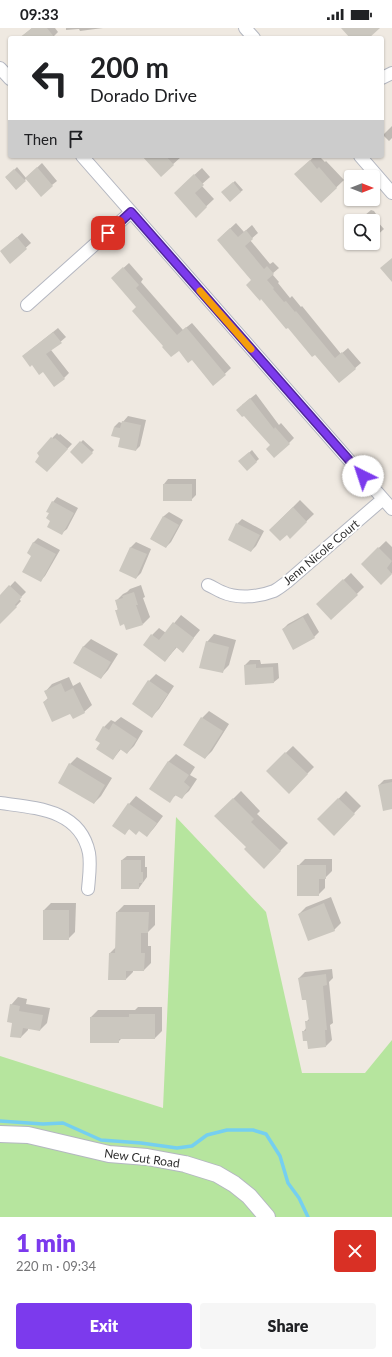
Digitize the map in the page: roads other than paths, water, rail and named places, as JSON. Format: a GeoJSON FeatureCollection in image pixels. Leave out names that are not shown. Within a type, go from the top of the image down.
{"type":"FeatureCollection","features":[{"type":"Feature","properties":{"kind":"street"},"geometry":{"type":"LineString","coordinates":[[244,28],[252,36]]}},
{"type":"Feature","properties":{"kind":"street"},"geometry":{"type":"LineString","coordinates":[[0,68],[8,77]]}},
{"type":"Feature","properties":{"kind":"street"},"geometry":{"type":"LineString","coordinates":[[84,158],[392,509]]}},
{"type":"Feature","properties":{"kind":"street"},"geometry":{"type":"LineString","coordinates":[[362,158],[392,193]]}},
{"type":"Feature","properties":{"kind":"street"},"geometry":{"type":"LineString","coordinates":[[27,305],[131,212]]}},
{"type":"Feature","properties":{"kind":"street","name":"Jenn Nicole Court"},"geometry":{"type":"LineString","coordinates":[[208,585],[231,595],[258,595],[274,591],[287,582],[383,499]]}},
{"type":"Feature","properties":{"kind":"street"},"geometry":{"type":"LineString","coordinates":[[0,803],[41,809],[68,819],[79,830],[88,852],[90,865],[88,889]]}},
{"type":"Feature","properties":{"kind":"street","name":"New Cut Road"},"geometry":{"type":"LineString","coordinates":[[0,1134],[28,1135],[109,1154],[147,1157],[185,1164],[217,1174],[234,1184],[250,1196],[267,1217]]}},
{"type":"Feature","properties":{"kind":"waterway"},"geometry":{"type":"LineString","coordinates":[[0,1121],[43,1124],[63,1123],[101,1140],[141,1143],[177,1148],[192,1146],[207,1135],[227,1130],[253,1130],[266,1134],[280,1156],[288,1183],[299,1198],[308,1217]]}}]}
